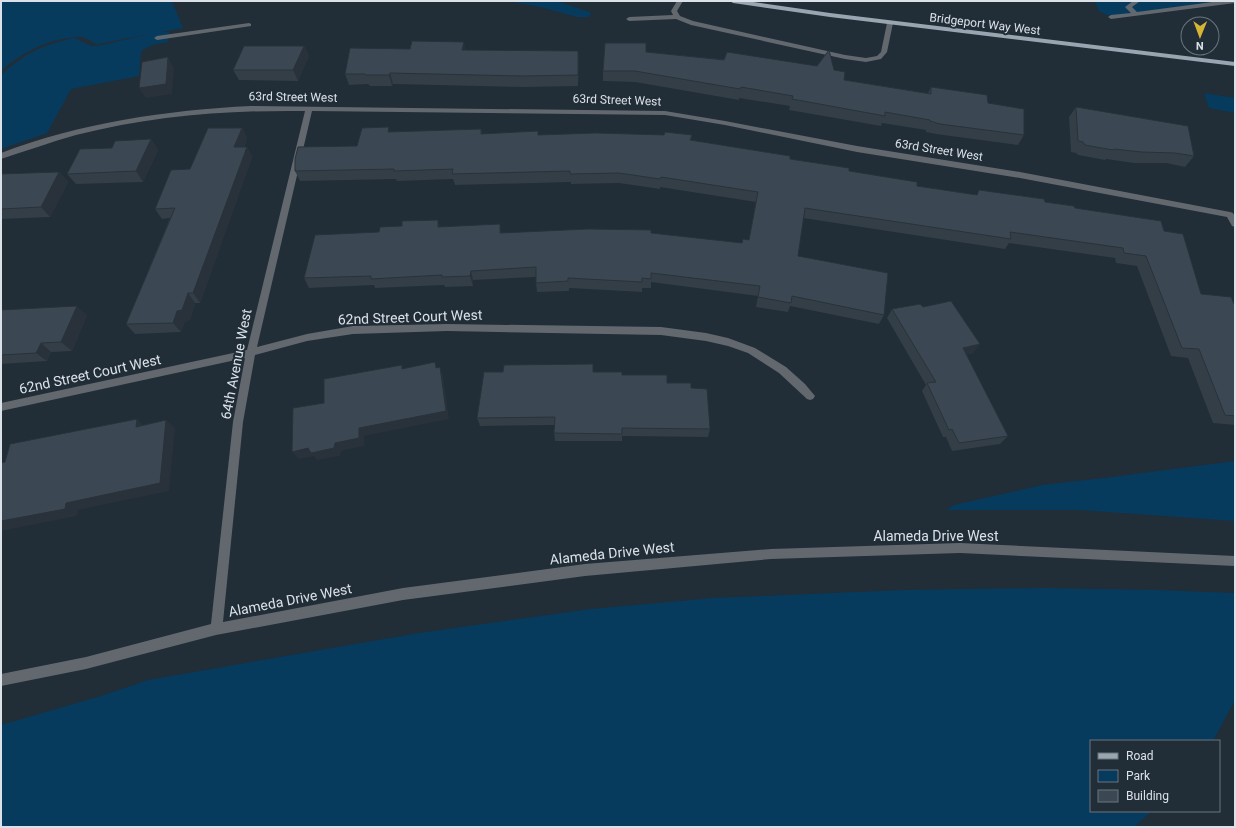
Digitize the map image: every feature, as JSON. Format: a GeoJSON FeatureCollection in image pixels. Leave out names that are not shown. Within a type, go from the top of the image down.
{"type":"FeatureCollection","features":[{"type":"Feature","properties":{"kind":"main road","name":"Bridgeport Way West"},"geometry":{"type":"LineString","coordinates":[[733,1],[890,23],[1235,64]]}},
{"type":"Feature","properties":{"kind":"street"},"geometry":{"type":"LineString","coordinates":[[677,16],[674,11],[680,1]]}},
{"type":"Feature","properties":{"kind":"street"},"geometry":{"type":"LineString","coordinates":[[1136,14],[1128,7],[1137,1]]}},
{"type":"Feature","properties":{"kind":"street"},"geometry":{"type":"LineString","coordinates":[[1111,17],[1235,1]]}},
{"type":"Feature","properties":{"kind":"street"},"geometry":{"type":"LineString","coordinates":[[629,19],[677,16],[691,23],[845,57],[866,60],[879,58],[884,52],[890,23]]}},
{"type":"Feature","properties":{"kind":"street"},"geometry":{"type":"LineString","coordinates":[[157,38],[248,25]]}},
{"type":"Feature","properties":{"kind":"street","name":"63rd Street West"},"geometry":{"type":"LineString","coordinates":[[1,156],[54,138],[159,116],[212,109],[251,108],[598,111],[665,113],[725,123],[872,152],[1020,175],[1230,215],[1235,224]]}},
{"type":"Feature","properties":{"kind":"street","name":"64th Avenue West"},"geometry":{"type":"LineString","coordinates":[[216,629],[238,422],[251,353],[309,109]]}},
{"type":"Feature","properties":{"kind":"street","name":"62nd Street Court West"},"geometry":{"type":"LineString","coordinates":[[1,407],[251,353],[286,342],[343,331],[405,328],[637,330],[684,333],[728,342],[750,350],[774,362],[797,382],[810,396]]}},
{"type":"Feature","properties":{"kind":"street","name":"Alameda Drive West"},"geometry":{"type":"LineString","coordinates":[[1,680],[86,663],[216,629],[403,594],[585,570],[770,554],[960,548],[1235,561]]}},
{"type":"Feature","properties":{"kind":"green space"},"geometry":{"type":"Polygon","coordinates":[[[1,1],[172,1],[183,28],[162,32],[169,32],[168,42],[152,45],[141,51],[139,76],[71,89],[47,133],[1,149],[1,75],[19,60],[35,50],[75,38],[91,46],[103,45],[149,34],[98,44],[80,37],[50,42],[32,49],[1,71],[1,1]]]}},
{"type":"Feature","properties":{"kind":"green space"},"geometry":{"type":"Polygon","coordinates":[[[508,1],[556,1],[590,12],[591,15],[588,17],[577,17],[544,8],[508,1]]]}},
{"type":"Feature","properties":{"kind":"green space"},"geometry":{"type":"Polygon","coordinates":[[[1094,1],[1235,1],[1111,17],[1099,11],[1094,1]]]}},
{"type":"Feature","properties":{"kind":"green space"},"geometry":{"type":"Polygon","coordinates":[[[1204,93],[1235,98],[1235,113],[1209,108],[1204,93]]]}},
{"type":"Feature","properties":{"kind":"green space"},"geometry":{"type":"Polygon","coordinates":[[[1235,461],[1235,521],[1080,510],[946,510],[954,505],[1042,485],[1235,461]]]}},
{"type":"Feature","properties":{"kind":"green space"},"geometry":{"type":"Polygon","coordinates":[[[1044,588],[1235,593],[1235,700],[1214,740],[1090,740],[1090,812],[1151,812],[1134,827],[1,827],[1,725],[101,696],[148,680],[419,633],[591,609],[713,598],[905,590],[1044,588]]]}},
{"type":"Feature","properties":{"kind":"building"},"geometry":{"type":"Polygon","coordinates":[[[412,41],[464,42],[462,50],[578,51],[578,75],[522,76],[390,73],[389,75],[345,74],[350,48],[410,49],[412,41]]]}},
{"type":"Feature","properties":{"kind":"building"},"geometry":{"type":"Polygon","coordinates":[[[605,43],[646,43],[646,52],[724,60],[727,52],[817,66],[829,50],[834,70],[845,72],[844,80],[931,94],[931,87],[987,95],[988,103],[1024,109],[1024,135],[940,124],[930,120],[885,112],[885,116],[792,99],[793,96],[741,87],[740,89],[635,71],[603,71],[605,43]]]}},
{"type":"Feature","properties":{"kind":"building"},"geometry":{"type":"Polygon","coordinates":[[[244,46],[304,46],[293,70],[233,70],[244,46]]]}},
{"type":"Feature","properties":{"kind":"building"},"geometry":{"type":"Polygon","coordinates":[[[168,57],[166,84],[139,88],[142,62],[168,57]]]}},
{"type":"Feature","properties":{"kind":"building"},"geometry":{"type":"Polygon","coordinates":[[[1076,107],[1188,126],[1194,156],[1175,153],[1113,150],[1085,145],[1083,142],[1078,141],[1076,107]]]}},
{"type":"Feature","properties":{"kind":"building"},"geometry":{"type":"Polygon","coordinates":[[[389,127],[388,132],[481,129],[481,134],[538,131],[538,135],[596,133],[664,135],[665,132],[692,135],[690,140],[790,156],[790,159],[849,168],[849,171],[917,182],[917,186],[977,195],[979,190],[1044,199],[1045,202],[1074,206],[1075,208],[1161,221],[1164,231],[1183,234],[1201,294],[1231,297],[1235,304],[1235,416],[1225,415],[1199,349],[1182,348],[1146,256],[1124,253],[1123,248],[1010,232],[1011,239],[805,208],[798,256],[888,273],[884,315],[792,296],[791,303],[758,297],[760,286],[651,273],[651,279],[642,278],[642,282],[568,278],[568,281],[536,283],[536,267],[471,271],[470,276],[442,277],[442,275],[371,279],[371,276],[304,278],[315,235],[379,232],[380,227],[402,226],[402,221],[438,220],[438,227],[500,224],[500,233],[588,229],[651,230],[651,233],[742,243],[743,239],[749,240],[758,192],[661,177],[660,179],[619,173],[570,174],[570,171],[452,174],[453,169],[394,171],[394,169],[295,171],[295,159],[298,147],[357,146],[362,128],[389,127]]]}},
{"type":"Feature","properties":{"kind":"building"},"geometry":{"type":"Polygon","coordinates":[[[208,128],[242,128],[234,147],[247,147],[193,293],[188,293],[182,310],[177,311],[173,323],[126,324],[175,208],[155,209],[171,170],[190,169],[208,128]]]}},
{"type":"Feature","properties":{"kind":"building"},"geometry":{"type":"Polygon","coordinates":[[[151,139],[136,171],[67,174],[80,149],[112,148],[115,141],[151,139]]]}},
{"type":"Feature","properties":{"kind":"building"},"geometry":{"type":"Polygon","coordinates":[[[59,172],[41,207],[1,209],[1,174],[59,172]]]}},
{"type":"Feature","properties":{"kind":"building"},"geometry":{"type":"Polygon","coordinates":[[[951,301],[980,344],[963,348],[1008,436],[959,443],[952,429],[949,430],[927,383],[936,382],[892,309],[920,304],[923,307],[951,301]]]}},
{"type":"Feature","properties":{"kind":"building"},"geometry":{"type":"Polygon","coordinates":[[[77,306],[61,342],[41,343],[36,353],[1,355],[1,310],[77,306]]]}},
{"type":"Feature","properties":{"kind":"building"},"geometry":{"type":"Polygon","coordinates":[[[435,362],[436,368],[440,367],[446,411],[359,428],[359,438],[335,443],[334,448],[311,453],[308,448],[292,452],[293,408],[324,403],[324,379],[402,365],[402,369],[435,362]]]}},
{"type":"Feature","properties":{"kind":"building"},"geometry":{"type":"Polygon","coordinates":[[[593,364],[593,372],[622,372],[622,375],[667,375],[667,383],[691,383],[691,388],[707,389],[710,429],[622,428],[622,434],[554,433],[555,417],[477,418],[484,372],[503,372],[504,365],[593,364]]]}},
{"type":"Feature","properties":{"kind":"building"},"geometry":{"type":"Polygon","coordinates":[[[137,419],[136,427],[166,420],[160,483],[66,503],[65,509],[1,521],[1,463],[5,462],[10,444],[137,419]]]}}]}
